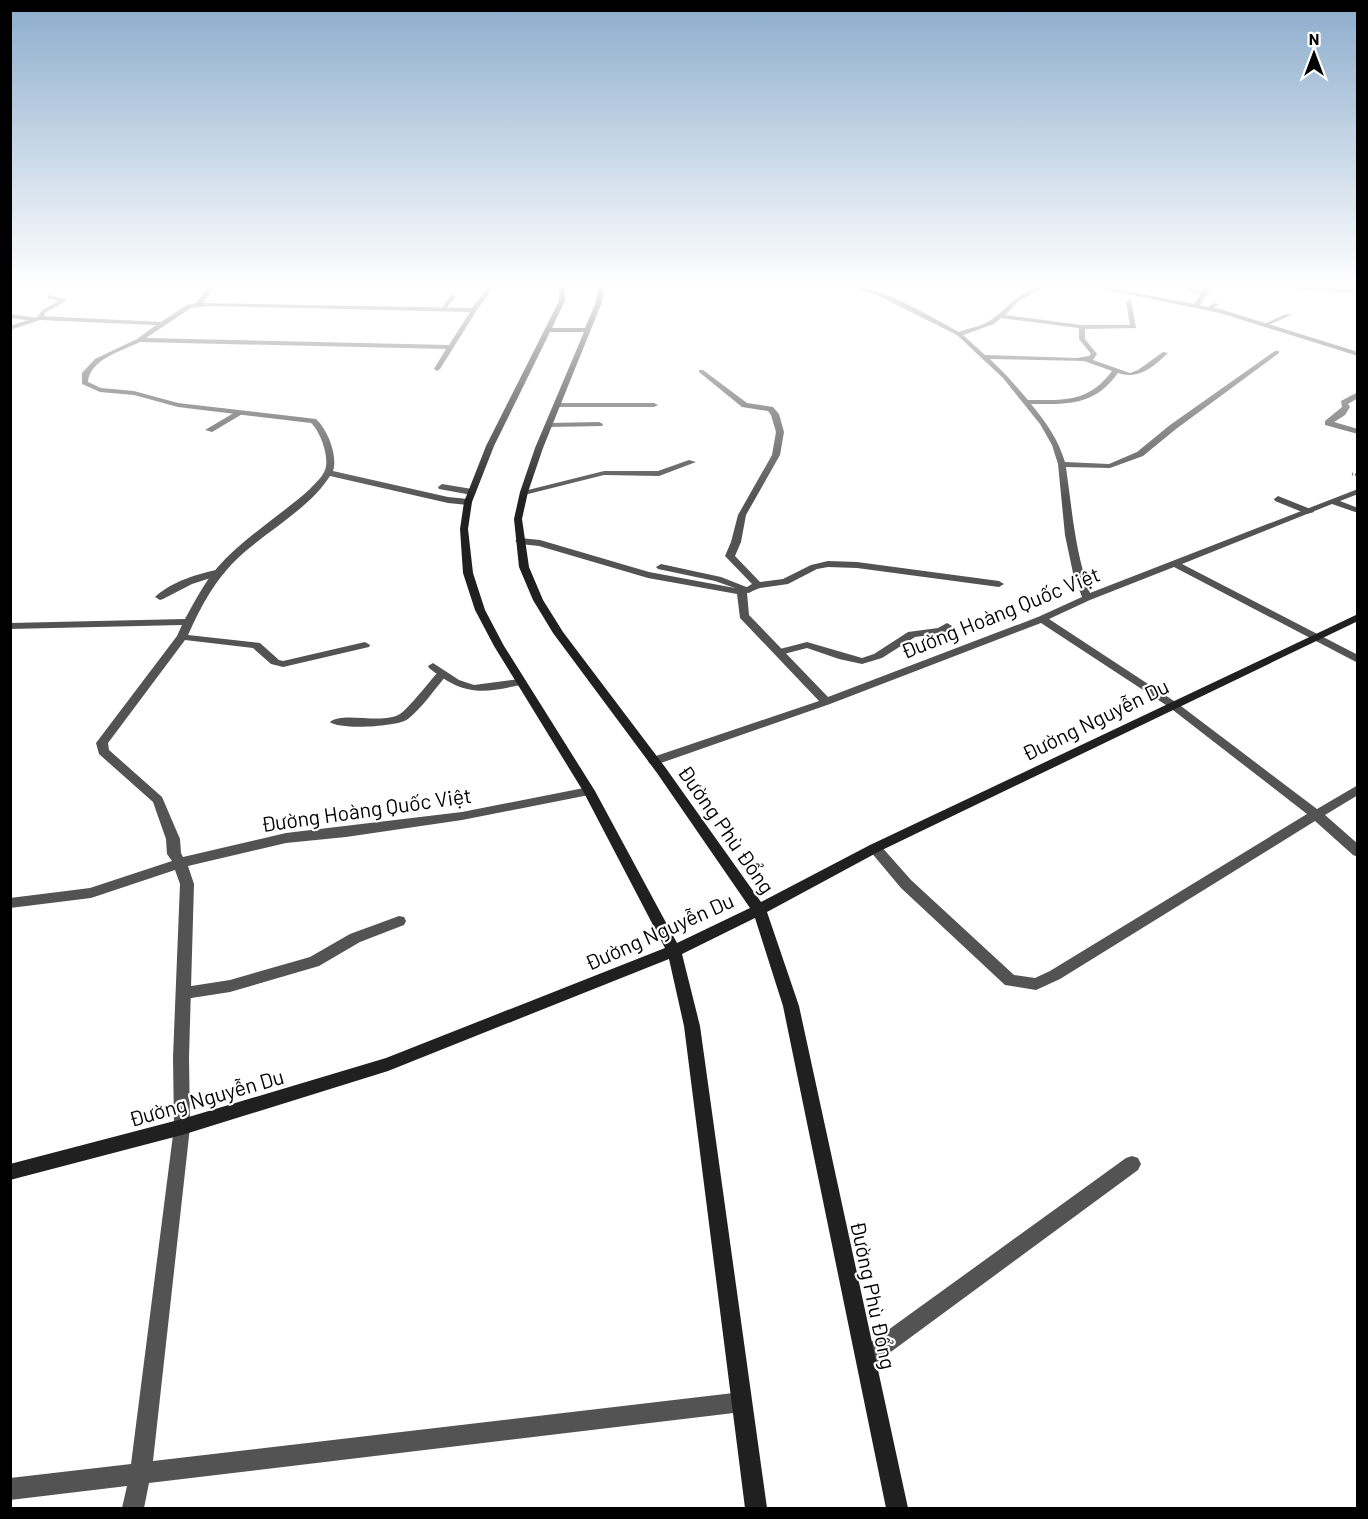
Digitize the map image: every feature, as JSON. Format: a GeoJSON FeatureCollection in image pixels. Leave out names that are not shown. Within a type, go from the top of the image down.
{"type":"FeatureCollection","features":[{"type":"Feature","properties":{"kind":"main road"},"geometry":{"type":"LineString","coordinates":[[535,358],[490,446],[470,497],[464,547],[473,592],[499,646],[589,791],[674,951],[692,1026],[756,1509]]}},
{"type":"Feature","properties":{"kind":"main road","name":"Đường Phù Đổng"},"geometry":{"type":"LineString","coordinates":[[577,358],[524,492],[518,519],[519,542],[524,567],[538,600],[582,666],[654,761],[759,910],[791,1005],[897,1509]]}},
{"type":"Feature","properties":{"kind":"main road","name":"Đường Nguyễn Du"},"geometry":{"type":"LineString","coordinates":[[10,1172],[182,1127],[388,1064],[674,951],[759,910],[875,848],[1358,617]]}},
{"type":"Feature","properties":{"kind":"street"},"geometry":{"type":"LineString","coordinates":[[101,358],[85,373],[84,383],[100,390],[134,393],[178,405],[308,419],[318,424],[331,466],[329,473],[315,488],[243,548],[220,572],[189,622],[182,638],[102,743],[103,751],[158,800],[173,839],[174,854],[180,863],[187,884],[181,1057],[182,1127],[141,1472],[133,1509]]}},
{"type":"Feature","properties":{"kind":"street"},"geometry":{"type":"LineString","coordinates":[[437,369],[443,358]]}},
{"type":"Feature","properties":{"kind":"street"},"geometry":{"type":"LineString","coordinates":[[987,358],[1043,423],[1056,445],[1062,464],[1070,535],[1078,573],[1087,598]]}},
{"type":"Feature","properties":{"kind":"street"},"geometry":{"type":"LineString","coordinates":[[1030,358],[1092,358]]}},
{"type":"Feature","properties":{"kind":"street"},"geometry":{"type":"LineString","coordinates":[[1085,359],[1116,371],[1134,374],[1158,358]]}},
{"type":"Feature","properties":{"kind":"street"},"geometry":{"type":"LineString","coordinates":[[1062,464],[1110,466],[1140,454],[1173,427],[1269,358]]}},
{"type":"Feature","properties":{"kind":"street"},"geometry":{"type":"LineString","coordinates":[[701,371],[746,405],[770,409],[775,414],[780,432],[776,455],[742,515],[736,542],[730,556],[750,589],[744,616],[826,702]]}},
{"type":"Feature","properties":{"kind":"street"},"geometry":{"type":"LineString","coordinates":[[1025,402],[1084,400],[1107,385],[1116,371]]}},
{"type":"Feature","properties":{"kind":"street"},"geometry":{"type":"LineString","coordinates":[[1358,394],[1344,403],[1346,407],[1342,413],[1328,421],[1330,424],[1358,432]]}},
{"type":"Feature","properties":{"kind":"street"},"geometry":{"type":"LineString","coordinates":[[558,405],[654,405]]}},
{"type":"Feature","properties":{"kind":"street"},"geometry":{"type":"LineString","coordinates":[[208,430],[240,413]]}},
{"type":"Feature","properties":{"kind":"street"},"geometry":{"type":"LineString","coordinates":[[549,425],[599,424]]}},
{"type":"Feature","properties":{"kind":"street"},"geometry":{"type":"LineString","coordinates":[[524,492],[604,473],[659,474],[692,462]]}},
{"type":"Feature","properties":{"kind":"street"},"geometry":{"type":"LineString","coordinates":[[329,473],[448,500],[470,497]]}},
{"type":"Feature","properties":{"kind":"street"},"geometry":{"type":"LineString","coordinates":[[442,487],[470,497]]}},
{"type":"Feature","properties":{"kind":"street","name":"Đường Hoàng Quốc Việt"},"geometry":{"type":"LineString","coordinates":[[654,761],[826,702],[1042,619],[1087,598],[1310,512],[1358,491]]}},
{"type":"Feature","properties":{"kind":"street"},"geometry":{"type":"LineString","coordinates":[[1278,499],[1310,512]]}},
{"type":"Feature","properties":{"kind":"street"},"geometry":{"type":"LineString","coordinates":[[1334,502],[1358,512]]}},
{"type":"Feature","properties":{"kind":"street"},"geometry":{"type":"LineString","coordinates":[[519,542],[540,543],[648,574],[750,589],[785,582],[814,567],[828,564],[857,565],[999,584]]}},
{"type":"Feature","properties":{"kind":"street"},"geometry":{"type":"LineString","coordinates":[[1176,564],[1358,660]]}},
{"type":"Feature","properties":{"kind":"street"},"geometry":{"type":"LineString","coordinates":[[661,567],[750,589]]}},
{"type":"Feature","properties":{"kind":"street"},"geometry":{"type":"LineString","coordinates":[[160,597],[171,589],[200,577],[220,572]]}},
{"type":"Feature","properties":{"kind":"street"},"geometry":{"type":"LineString","coordinates":[[1042,619],[1173,705],[1315,814],[1358,852]]}},
{"type":"Feature","properties":{"kind":"street"},"geometry":{"type":"LineString","coordinates":[[10,626],[189,622]]}},
{"type":"Feature","properties":{"kind":"street"},"geometry":{"type":"LineString","coordinates":[[780,652],[807,645],[862,661],[878,656],[912,634],[934,632],[947,626]]}},
{"type":"Feature","properties":{"kind":"street"},"geometry":{"type":"LineString","coordinates":[[182,638],[256,645],[275,662],[284,664],[365,645]]}},
{"type":"Feature","properties":{"kind":"street"},"geometry":{"type":"LineString","coordinates":[[336,722],[374,723],[403,718],[438,670],[462,686],[472,689],[520,682]]}},
{"type":"Feature","properties":{"kind":"street"},"geometry":{"type":"LineString","coordinates":[[875,848],[906,884],[1010,981],[1036,984],[1103,946],[1358,789]]}},
{"type":"Feature","properties":{"kind":"street","name":"Đường Hoàng Quốc Việt"},"geometry":{"type":"LineString","coordinates":[[10,903],[91,893],[180,863],[286,838],[462,816],[589,791]]}},
{"type":"Feature","properties":{"kind":"street"},"geometry":{"type":"LineString","coordinates":[[185,993],[230,986],[314,962],[355,938],[399,921]]}},
{"type":"Feature","properties":{"kind":"street"},"geometry":{"type":"LineString","coordinates":[[866,1358],[1132,1164]]}},
{"type":"Feature","properties":{"kind":"street"},"geometry":{"type":"LineString","coordinates":[[10,1489],[742,1402]]}},
{"type":"Feature","properties":{"kind":"path"},"geometry":{"type":"LineString","coordinates":[[1352,474],[1358,475]]}}]}
